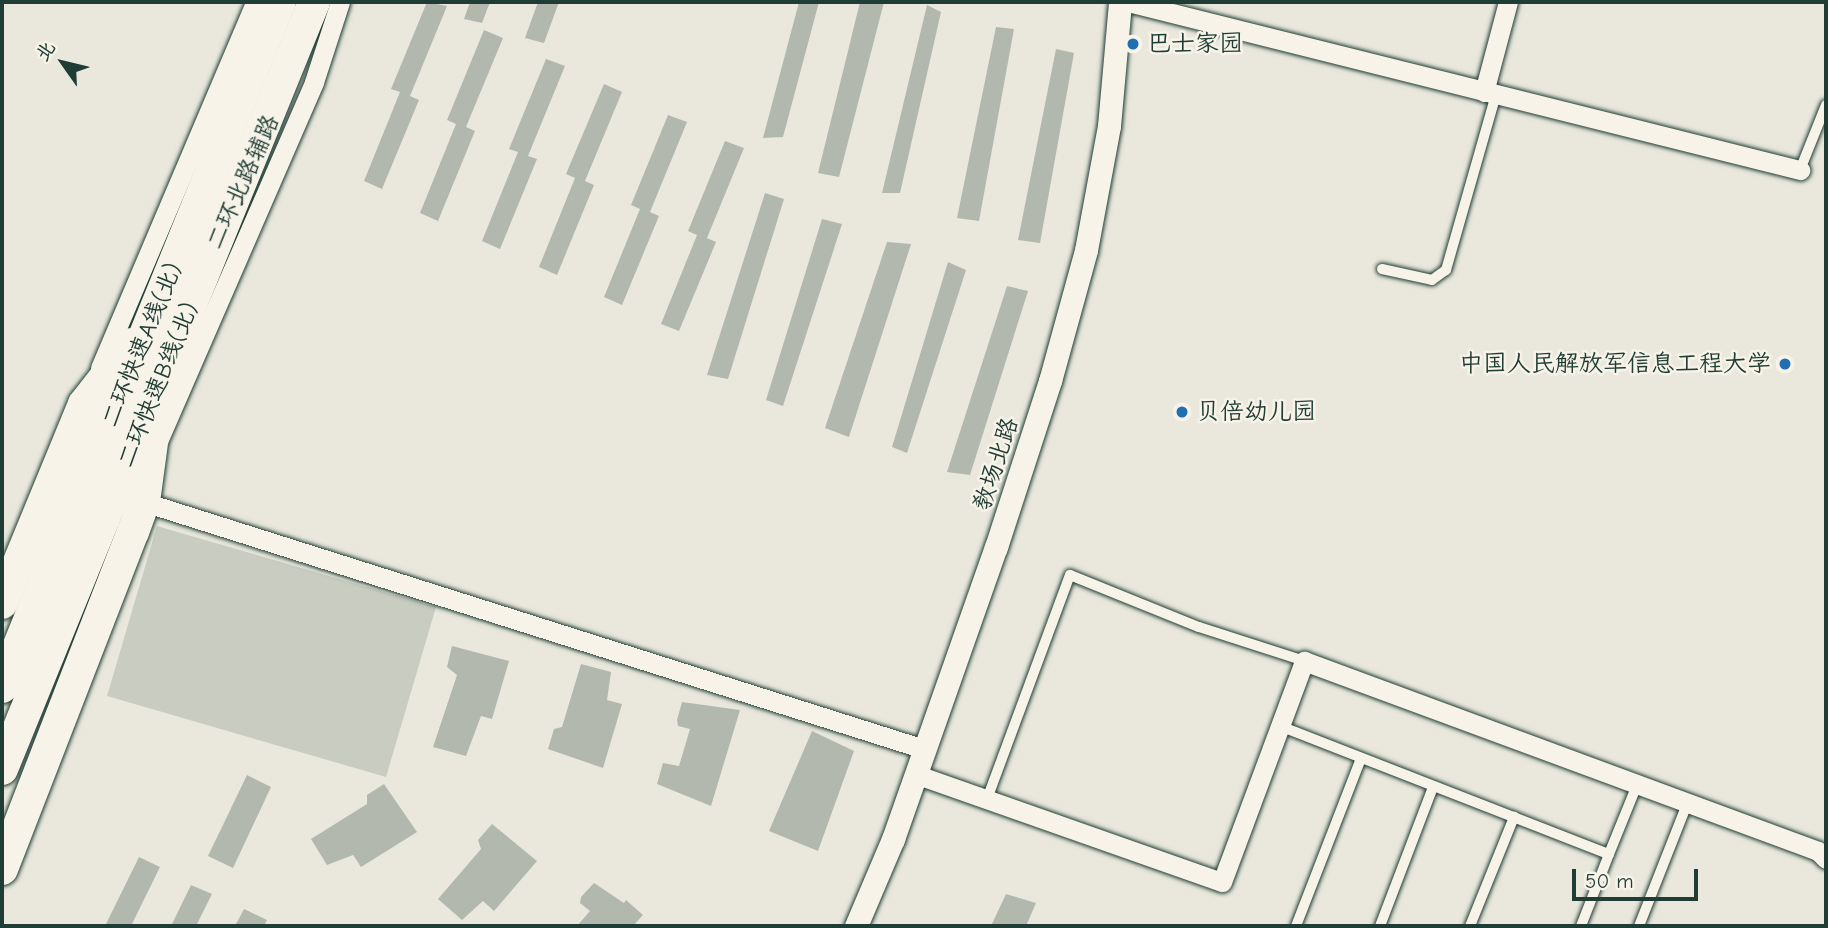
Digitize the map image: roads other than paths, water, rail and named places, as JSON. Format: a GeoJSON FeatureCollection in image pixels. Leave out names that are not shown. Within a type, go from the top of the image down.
{"type":"FeatureCollection","features":[{"type":"Feature","properties":{"kind":"highway","name":"二环快速A线(北)"},"geometry":{"type":"LineString","coordinates":[[2,687],[280,2]]}},
{"type":"Feature","properties":{"kind":"highway","name":"二环快速B线(北)"},"geometry":{"type":"LineString","coordinates":[[2,769],[314,2]]}},
{"type":"Feature","properties":{"kind":"highway"},"geometry":{"type":"LineString","coordinates":[[2,603],[83,404],[154,316]]}},
{"type":"Feature","properties":{"kind":"highway"},"geometry":{"type":"LineString","coordinates":[[2,869],[144,502],[152,457],[159,382]]}},
{"type":"Feature","properties":{"kind":"street"},"geometry":{"type":"LineString","coordinates":[[83,404],[163,228],[255,2]]}},
{"type":"Feature","properties":{"kind":"street","name":"二环北路辅路"},"geometry":{"type":"LineString","coordinates":[[152,457],[309,94],[340,2]]}},
{"type":"Feature","properties":{"kind":"street","name":"教场北路"},"geometry":{"type":"LineString","coordinates":[[856,926],[915,774],[996,547],[1086,250],[1109,126],[1120,2]]}},
{"type":"Feature","properties":{"kind":"street"},"geometry":{"type":"LineString","coordinates":[[1128,2],[1800,170]]}},
{"type":"Feature","properties":{"kind":"street"},"geometry":{"type":"LineString","coordinates":[[1490,94],[1507,2]]}},
{"type":"Feature","properties":{"kind":"street"},"geometry":{"type":"LineString","coordinates":[[144,502],[924,748]]}},
{"type":"Feature","properties":{"kind":"street"},"geometry":{"type":"LineString","coordinates":[[915,774],[1222,882],[1304,661],[1818,851],[1826,859]]}},
{"type":"Feature","properties":{"kind":"lane"},"geometry":{"type":"LineString","coordinates":[[1382,269],[1432,280],[1446,270],[1490,94]]}},
{"type":"Feature","properties":{"kind":"lane"},"geometry":{"type":"LineString","coordinates":[[1800,170],[1826,104]]}},
{"type":"Feature","properties":{"kind":"lane"},"geometry":{"type":"LineString","coordinates":[[987,799],[1070,575],[1199,626],[1304,661]]}},
{"type":"Feature","properties":{"kind":"lane"},"geometry":{"type":"LineString","coordinates":[[1280,726],[1609,854]]}},
{"type":"Feature","properties":{"kind":"lane"},"geometry":{"type":"LineString","coordinates":[[1296,926],[1361,758]]}},
{"type":"Feature","properties":{"kind":"lane"},"geometry":{"type":"LineString","coordinates":[[1581,926],[1637,785]]}},
{"type":"Feature","properties":{"kind":"lane"},"geometry":{"type":"LineString","coordinates":[[1380,926],[1433,787]]}},
{"type":"Feature","properties":{"kind":"lane"},"geometry":{"type":"LineString","coordinates":[[1639,926],[1687,804]]}},
{"type":"Feature","properties":{"kind":"lane"},"geometry":{"type":"LineString","coordinates":[[1470,926],[1514,817]]}},
{"type":"Feature","properties":{"kind":"place","name":"巴士家园"},"geometry":{"type":"Point","coordinates":[1133,44]}},
{"type":"Feature","properties":{"kind":"place","name":"中国人民解放军信息工程大学"},"geometry":{"type":"Point","coordinates":[1785,364]}},
{"type":"Feature","properties":{"kind":"place","name":"贝倍幼儿园"},"geometry":{"type":"Point","coordinates":[1182,412]}}]}
